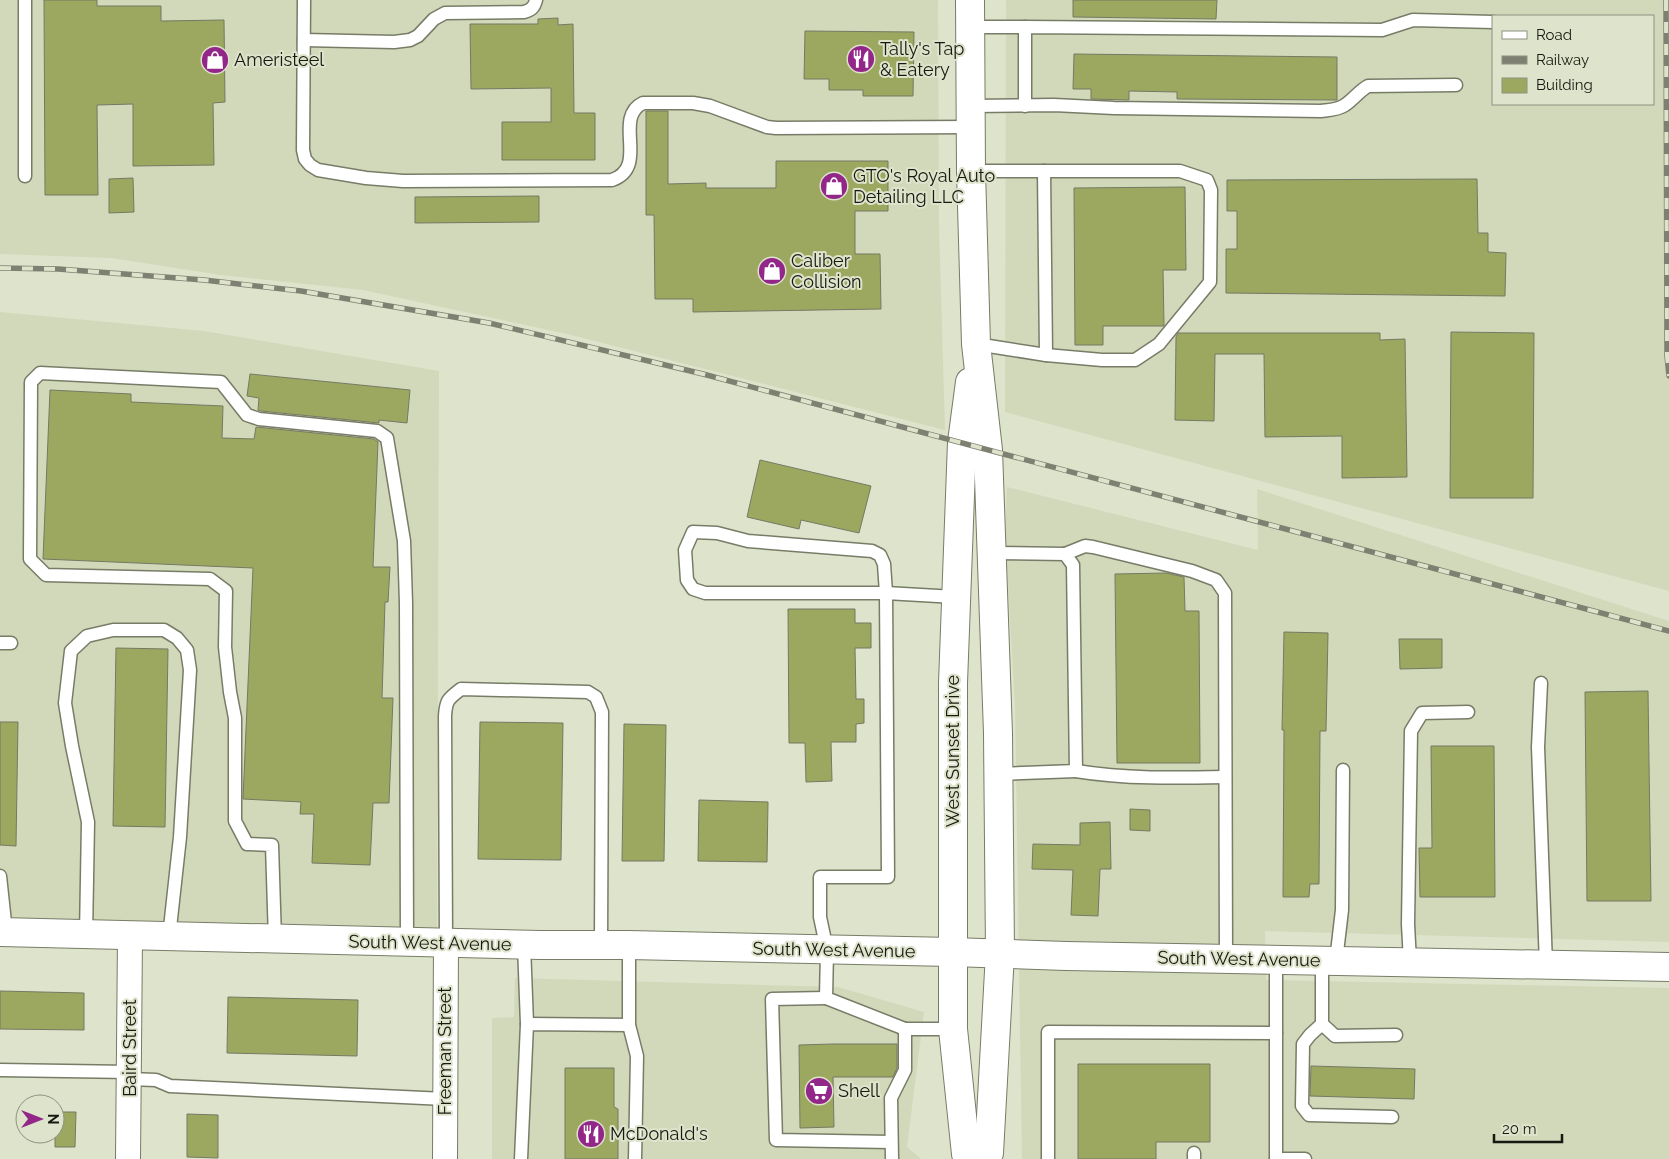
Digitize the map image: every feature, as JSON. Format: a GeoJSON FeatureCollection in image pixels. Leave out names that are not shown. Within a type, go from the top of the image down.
{"type":"FeatureCollection","features":[{"type":"Feature","properties":{"kind":"main road","name":"West Sunset Drive"},"geometry":{"type":"LineString","coordinates":[[970,0],[971,171],[976,344],[988,450],[999,774],[1000,953],[989,1152],[987,1159]]}},
{"type":"Feature","properties":{"kind":"main road","name":"West Sunset Drive"},"geometry":{"type":"LineString","coordinates":[[968,1159],[953,1029],[953,683],[962,442],[976,344]]}},
{"type":"Feature","properties":{"kind":"main road","name":"South West Avenue"},"geometry":{"type":"LineString","coordinates":[[3,932],[86,936],[275,940],[629,945],[1066,956],[1669,967]]}},
{"type":"Feature","properties":{"kind":"street","name":"Baird Street"},"geometry":{"type":"LineString","coordinates":[[128,1159],[130,936]]}},
{"type":"Feature","properties":{"kind":"street","name":"Freeman Street"},"geometry":{"type":"LineString","coordinates":[[445,1159],[446,943]]}},
{"type":"Feature","properties":{"kind":"lane"},"geometry":{"type":"LineString","coordinates":[[25,176],[26,0]]}},
{"type":"Feature","properties":{"kind":"lane"},"geometry":{"type":"LineString","coordinates":[[304,0],[303,150],[305,159],[310,166],[318,170],[366,178],[403,180],[612,180],[621,177],[628,170],[631,117],[636,107],[643,104],[693,103],[710,106],[767,127],[776,128],[971,116],[1025,106],[1321,111],[1345,105],[1362,89],[1368,86],[1456,85]]}},
{"type":"Feature","properties":{"kind":"lane"},"geometry":{"type":"LineString","coordinates":[[304,40],[394,42],[410,40],[418,36],[434,20],[445,13],[524,12],[530,10],[535,5],[536,0]]}},
{"type":"Feature","properties":{"kind":"lane"},"geometry":{"type":"LineString","coordinates":[[971,27],[1382,30],[1412,20],[1492,22]]}},
{"type":"Feature","properties":{"kind":"lane"},"geometry":{"type":"LineString","coordinates":[[1025,27],[1025,106]]}},
{"type":"Feature","properties":{"kind":"lane"},"geometry":{"type":"LineString","coordinates":[[971,171],[1180,171],[1207,180],[1212,190],[1210,282],[1160,344],[1135,360],[1102,360],[1046,355],[976,344]]}},
{"type":"Feature","properties":{"kind":"lane"},"geometry":{"type":"LineString","coordinates":[[1044,171],[1046,355]]}},
{"type":"Feature","properties":{"kind":"lane"},"geometry":{"type":"LineString","coordinates":[[275,940],[272,845],[247,844],[235,821],[235,718],[225,647],[226,590],[210,579],[46,575],[30,559],[31,382],[40,373],[221,382],[247,415],[259,419],[377,430],[386,438],[404,541],[406,603],[407,942]]}},
{"type":"Feature","properties":{"kind":"lane"},"geometry":{"type":"LineString","coordinates":[[826,998],[827,950],[820,917],[820,877],[888,877],[886,593],[884,564],[880,555],[872,551],[748,541],[716,533],[693,532],[685,550],[687,580],[693,589],[705,593],[886,593],[955,597]]}},
{"type":"Feature","properties":{"kind":"lane"},"geometry":{"type":"LineString","coordinates":[[991,554],[1064,554],[1085,546],[1093,547],[1192,571],[1216,580],[1225,593],[1224,777],[1226,959]]}},
{"type":"Feature","properties":{"kind":"lane"},"geometry":{"type":"LineString","coordinates":[[1064,554],[1073,565],[1076,770]]}},
{"type":"Feature","properties":{"kind":"lane"},"geometry":{"type":"LineString","coordinates":[[86,936],[88,822],[65,703],[71,651],[88,636],[113,630],[164,630],[177,638],[186,650],[190,670],[180,838],[169,937]]}},
{"type":"Feature","properties":{"kind":"lane"},"geometry":{"type":"LineString","coordinates":[[1542,683],[1538,747],[1546,964]]}},
{"type":"Feature","properties":{"kind":"lane"},"geometry":{"type":"LineString","coordinates":[[446,943],[445,716],[448,699],[460,689],[588,692],[596,697],[602,712],[601,945]]}},
{"type":"Feature","properties":{"kind":"lane"},"geometry":{"type":"LineString","coordinates":[[1410,962],[1408,924],[1411,731],[1422,713],[1468,712]]}},
{"type":"Feature","properties":{"kind":"lane"},"geometry":{"type":"LineString","coordinates":[[999,774],[1076,770],[1098,774],[1162,778],[1224,777]]}},
{"type":"Feature","properties":{"kind":"lane"},"geometry":{"type":"LineString","coordinates":[[1343,770],[1342,910],[1329,961],[1322,1024],[1310,1034],[1303,1044],[1302,1106],[1309,1115],[1392,1117]]}},
{"type":"Feature","properties":{"kind":"lane"},"geometry":{"type":"LineString","coordinates":[[0,876],[3,932]]}},
{"type":"Feature","properties":{"kind":"lane"},"geometry":{"type":"LineString","coordinates":[[521,1159],[527,1024],[524,945]]}},
{"type":"Feature","properties":{"kind":"lane"},"geometry":{"type":"LineString","coordinates":[[629,945],[629,1026],[637,1056],[635,1159]]}},
{"type":"Feature","properties":{"kind":"lane"},"geometry":{"type":"LineString","coordinates":[[1276,960],[1276,1159],[1306,1159]]}},
{"type":"Feature","properties":{"kind":"lane"},"geometry":{"type":"LineString","coordinates":[[892,1142],[776,1140],[772,999],[826,998],[905,1029],[953,1029]]}},
{"type":"Feature","properties":{"kind":"lane"},"geometry":{"type":"LineString","coordinates":[[527,1024],[629,1026]]}},
{"type":"Feature","properties":{"kind":"lane"},"geometry":{"type":"LineString","coordinates":[[1322,1024],[1335,1036],[1396,1034]]}},
{"type":"Feature","properties":{"kind":"lane"},"geometry":{"type":"LineString","coordinates":[[892,1159],[891,1098],[905,1070],[905,1029]]}},
{"type":"Feature","properties":{"kind":"lane"},"geometry":{"type":"LineString","coordinates":[[1048,1159],[1048,1032],[1276,1033]]}},
{"type":"Feature","properties":{"kind":"lane"},"geometry":{"type":"LineString","coordinates":[[0,1070],[130,1076],[156,1080],[170,1086],[445,1099]]}},
{"type":"Feature","properties":{"kind":"shaded area"},"geometry":{"type":"Polygon","coordinates":[[[0,0],[938,0],[939,224],[945,430],[567,334],[363,290],[221,275],[111,258],[0,254],[0,0]]]}},
{"type":"Feature","properties":{"kind":"shaded area"},"geometry":{"type":"Polygon","coordinates":[[[1006,0],[1669,0],[1669,591],[1005,412],[1006,0]]]}},
{"type":"Feature","properties":{"kind":"shaded area"},"geometry":{"type":"Polygon","coordinates":[[[0,312],[204,331],[439,371],[437,940],[0,932],[0,312]]]}},
{"type":"Feature","properties":{"kind":"shaded area"},"geometry":{"type":"Polygon","coordinates":[[[1007,487],[1258,550],[1257,489],[1669,621],[1669,942],[1265,931],[1266,980],[1669,988],[1669,1159],[1022,1159],[1015,706],[1005,532],[1007,487]]]}},
{"type":"Feature","properties":{"kind":"shaded area"},"geometry":{"type":"Polygon","coordinates":[[[515,978],[838,987],[924,1012],[907,1147],[921,1159],[492,1159],[492,1018],[514,1017],[515,978]]]}},
{"type":"Feature","properties":{"kind":"building"},"geometry":{"type":"Polygon","coordinates":[[[44,0],[97,0],[97,6],[161,6],[161,21],[224,20],[225,102],[213,103],[214,165],[133,166],[133,104],[97,105],[98,195],[45,195],[44,0]]]}},
{"type":"Feature","properties":{"kind":"building"},"geometry":{"type":"Polygon","coordinates":[[[1073,0],[1217,0],[1216,19],[1073,17],[1073,0]]]}},
{"type":"Feature","properties":{"kind":"building"},"geometry":{"type":"Polygon","coordinates":[[[558,18],[558,25],[573,24],[574,113],[595,113],[595,160],[502,160],[502,122],[551,122],[551,88],[471,89],[470,24],[538,24],[538,19],[558,18]]]}},
{"type":"Feature","properties":{"kind":"building"},"geometry":{"type":"Polygon","coordinates":[[[805,31],[914,32],[913,96],[863,96],[863,90],[829,90],[829,79],[804,79],[805,31]]]}},
{"type":"Feature","properties":{"kind":"building"},"geometry":{"type":"Polygon","coordinates":[[[1074,54],[1337,57],[1337,100],[1177,99],[1177,92],[1129,91],[1129,100],[1091,99],[1091,89],[1073,89],[1074,54]]]}},
{"type":"Feature","properties":{"kind":"building"},"geometry":{"type":"Polygon","coordinates":[[[646,111],[668,111],[668,184],[706,183],[706,188],[776,188],[776,161],[888,161],[888,211],[855,211],[855,254],[880,254],[881,309],[693,312],[693,299],[655,299],[654,215],[646,215],[646,111]]]}},
{"type":"Feature","properties":{"kind":"building"},"geometry":{"type":"Polygon","coordinates":[[[133,178],[134,212],[109,213],[109,179],[133,178]]]}},
{"type":"Feature","properties":{"kind":"building"},"geometry":{"type":"Polygon","coordinates":[[[1477,179],[1478,233],[1488,233],[1488,252],[1506,253],[1505,296],[1226,293],[1226,249],[1237,249],[1237,211],[1227,211],[1227,180],[1477,179]]]}},
{"type":"Feature","properties":{"kind":"building"},"geometry":{"type":"Polygon","coordinates":[[[1185,187],[1186,270],[1163,270],[1164,326],[1103,326],[1103,345],[1075,345],[1074,188],[1185,187]]]}},
{"type":"Feature","properties":{"kind":"building"},"geometry":{"type":"Polygon","coordinates":[[[539,196],[539,222],[415,223],[415,197],[539,196]]]}},
{"type":"Feature","properties":{"kind":"building"},"geometry":{"type":"Polygon","coordinates":[[[1451,332],[1534,333],[1533,498],[1450,498],[1451,332]]]}},
{"type":"Feature","properties":{"kind":"building"},"geometry":{"type":"Polygon","coordinates":[[[1178,333],[1380,333],[1380,340],[1405,339],[1407,477],[1342,478],[1342,436],[1265,437],[1264,354],[1215,354],[1214,421],[1175,420],[1176,337],[1178,333]]]}},
{"type":"Feature","properties":{"kind":"building"},"geometry":{"type":"Polygon","coordinates":[[[250,374],[410,390],[407,423],[379,420],[379,423],[261,411],[258,410],[259,398],[247,396],[250,374]]]}},
{"type":"Feature","properties":{"kind":"building"},"geometry":{"type":"Polygon","coordinates":[[[50,390],[131,394],[131,402],[223,406],[222,438],[254,439],[256,427],[374,439],[378,442],[373,567],[390,567],[388,602],[385,602],[382,698],[393,698],[389,803],[373,803],[370,865],[312,863],[314,814],[300,814],[301,802],[243,799],[253,568],[43,559],[50,390]]]}},
{"type":"Feature","properties":{"kind":"building"},"geometry":{"type":"Polygon","coordinates":[[[760,460],[871,486],[859,533],[801,520],[799,529],[747,517],[760,460]]]}},
{"type":"Feature","properties":{"kind":"building"},"geometry":{"type":"Polygon","coordinates":[[[1166,573],[1184,577],[1185,611],[1199,611],[1200,763],[1117,763],[1115,574],[1166,573]]]}},
{"type":"Feature","properties":{"kind":"building"},"geometry":{"type":"Polygon","coordinates":[[[788,609],[855,609],[855,623],[871,623],[871,648],[855,648],[856,699],[864,699],[864,723],[856,724],[856,742],[831,742],[832,781],[806,782],[805,743],[789,743],[788,609]]]}},
{"type":"Feature","properties":{"kind":"building"},"geometry":{"type":"Polygon","coordinates":[[[1284,632],[1328,633],[1326,731],[1320,731],[1319,884],[1310,884],[1309,897],[1283,897],[1284,730],[1282,730],[1284,632]]]}},
{"type":"Feature","properties":{"kind":"building"},"geometry":{"type":"Polygon","coordinates":[[[1399,639],[1442,639],[1442,668],[1400,669],[1399,639]]]}},
{"type":"Feature","properties":{"kind":"building"},"geometry":{"type":"Polygon","coordinates":[[[116,648],[168,649],[165,827],[113,826],[116,648]]]}},
{"type":"Feature","properties":{"kind":"building"},"geometry":{"type":"Polygon","coordinates":[[[1648,691],[1651,901],[1587,901],[1585,692],[1648,691]]]}},
{"type":"Feature","properties":{"kind":"building"},"geometry":{"type":"Polygon","coordinates":[[[0,722],[18,722],[16,846],[0,845],[0,722]]]}},
{"type":"Feature","properties":{"kind":"building"},"geometry":{"type":"Polygon","coordinates":[[[480,722],[563,723],[561,860],[478,859],[480,722]]]}},
{"type":"Feature","properties":{"kind":"building"},"geometry":{"type":"Polygon","coordinates":[[[624,724],[666,725],[664,861],[622,861],[624,724]]]}},
{"type":"Feature","properties":{"kind":"building"},"geometry":{"type":"Polygon","coordinates":[[[1431,746],[1494,746],[1495,897],[1420,897],[1419,848],[1432,848],[1431,746]]]}},
{"type":"Feature","properties":{"kind":"building"},"geometry":{"type":"Polygon","coordinates":[[[699,800],[768,802],[767,862],[698,861],[699,800]]]}},
{"type":"Feature","properties":{"kind":"building"},"geometry":{"type":"Polygon","coordinates":[[[1130,809],[1150,810],[1150,831],[1130,830],[1130,809]]]}},
{"type":"Feature","properties":{"kind":"building"},"geometry":{"type":"Polygon","coordinates":[[[1110,822],[1111,869],[1100,869],[1098,916],[1071,915],[1073,870],[1032,869],[1033,844],[1080,845],[1080,823],[1110,822]]]}},
{"type":"Feature","properties":{"kind":"building"},"geometry":{"type":"Polygon","coordinates":[[[0,991],[84,993],[84,1030],[0,1029],[0,991]]]}},
{"type":"Feature","properties":{"kind":"building"},"geometry":{"type":"Polygon","coordinates":[[[228,997],[358,1000],[357,1056],[227,1053],[228,997]]]}},
{"type":"Feature","properties":{"kind":"building"},"geometry":{"type":"Polygon","coordinates":[[[897,1044],[897,1068],[893,1077],[833,1077],[834,1127],[800,1128],[799,1045],[897,1044]]]}},
{"type":"Feature","properties":{"kind":"building"},"geometry":{"type":"Polygon","coordinates":[[[1078,1064],[1210,1064],[1210,1142],[1156,1142],[1156,1159],[1078,1159],[1078,1064]]]}},
{"type":"Feature","properties":{"kind":"building"},"geometry":{"type":"Polygon","coordinates":[[[1311,1066],[1415,1069],[1414,1099],[1310,1096],[1311,1066]]]}},
{"type":"Feature","properties":{"kind":"building","name":"McDonald's"},"geometry":{"type":"Polygon","coordinates":[[[565,1068],[614,1068],[614,1107],[618,1109],[618,1159],[565,1159],[565,1068]]]}},
{"type":"Feature","properties":{"kind":"building"},"geometry":{"type":"Polygon","coordinates":[[[65,1112],[76,1112],[75,1147],[55,1147],[55,1144],[65,1144],[65,1112]]]}},
{"type":"Feature","properties":{"kind":"building"},"geometry":{"type":"Polygon","coordinates":[[[187,1114],[218,1115],[218,1158],[187,1157],[187,1114]]]}},
{"type":"Feature","properties":{"kind":"railway"},"geometry":{"type":"LineString","coordinates":[[1666,0],[1667,356],[1669,376]]}},
{"type":"Feature","properties":{"kind":"railway"},"geometry":{"type":"LineString","coordinates":[[0,268],[58,269],[204,280],[301,291],[489,323],[703,374],[1669,631]]}},
{"type":"Feature","properties":{"kind":"place","name":"Tally's Tap & Eatery"},"geometry":{"type":"Point","coordinates":[861,59]}},
{"type":"Feature","properties":{"kind":"place","name":"Ameristeel"},"geometry":{"type":"Point","coordinates":[215,60]}},
{"type":"Feature","properties":{"kind":"place","name":"GTO's Royal Auto Detailing LLC"},"geometry":{"type":"Point","coordinates":[834,186]}},
{"type":"Feature","properties":{"kind":"place","name":"Caliber Collision"},"geometry":{"type":"Point","coordinates":[772,271]}},
{"type":"Feature","properties":{"kind":"place","name":"Shell"},"geometry":{"type":"Point","coordinates":[819,1091]}},
{"type":"Feature","properties":{"kind":"place","name":"McDonald's"},"geometry":{"type":"Point","coordinates":[591,1134]}}]}
